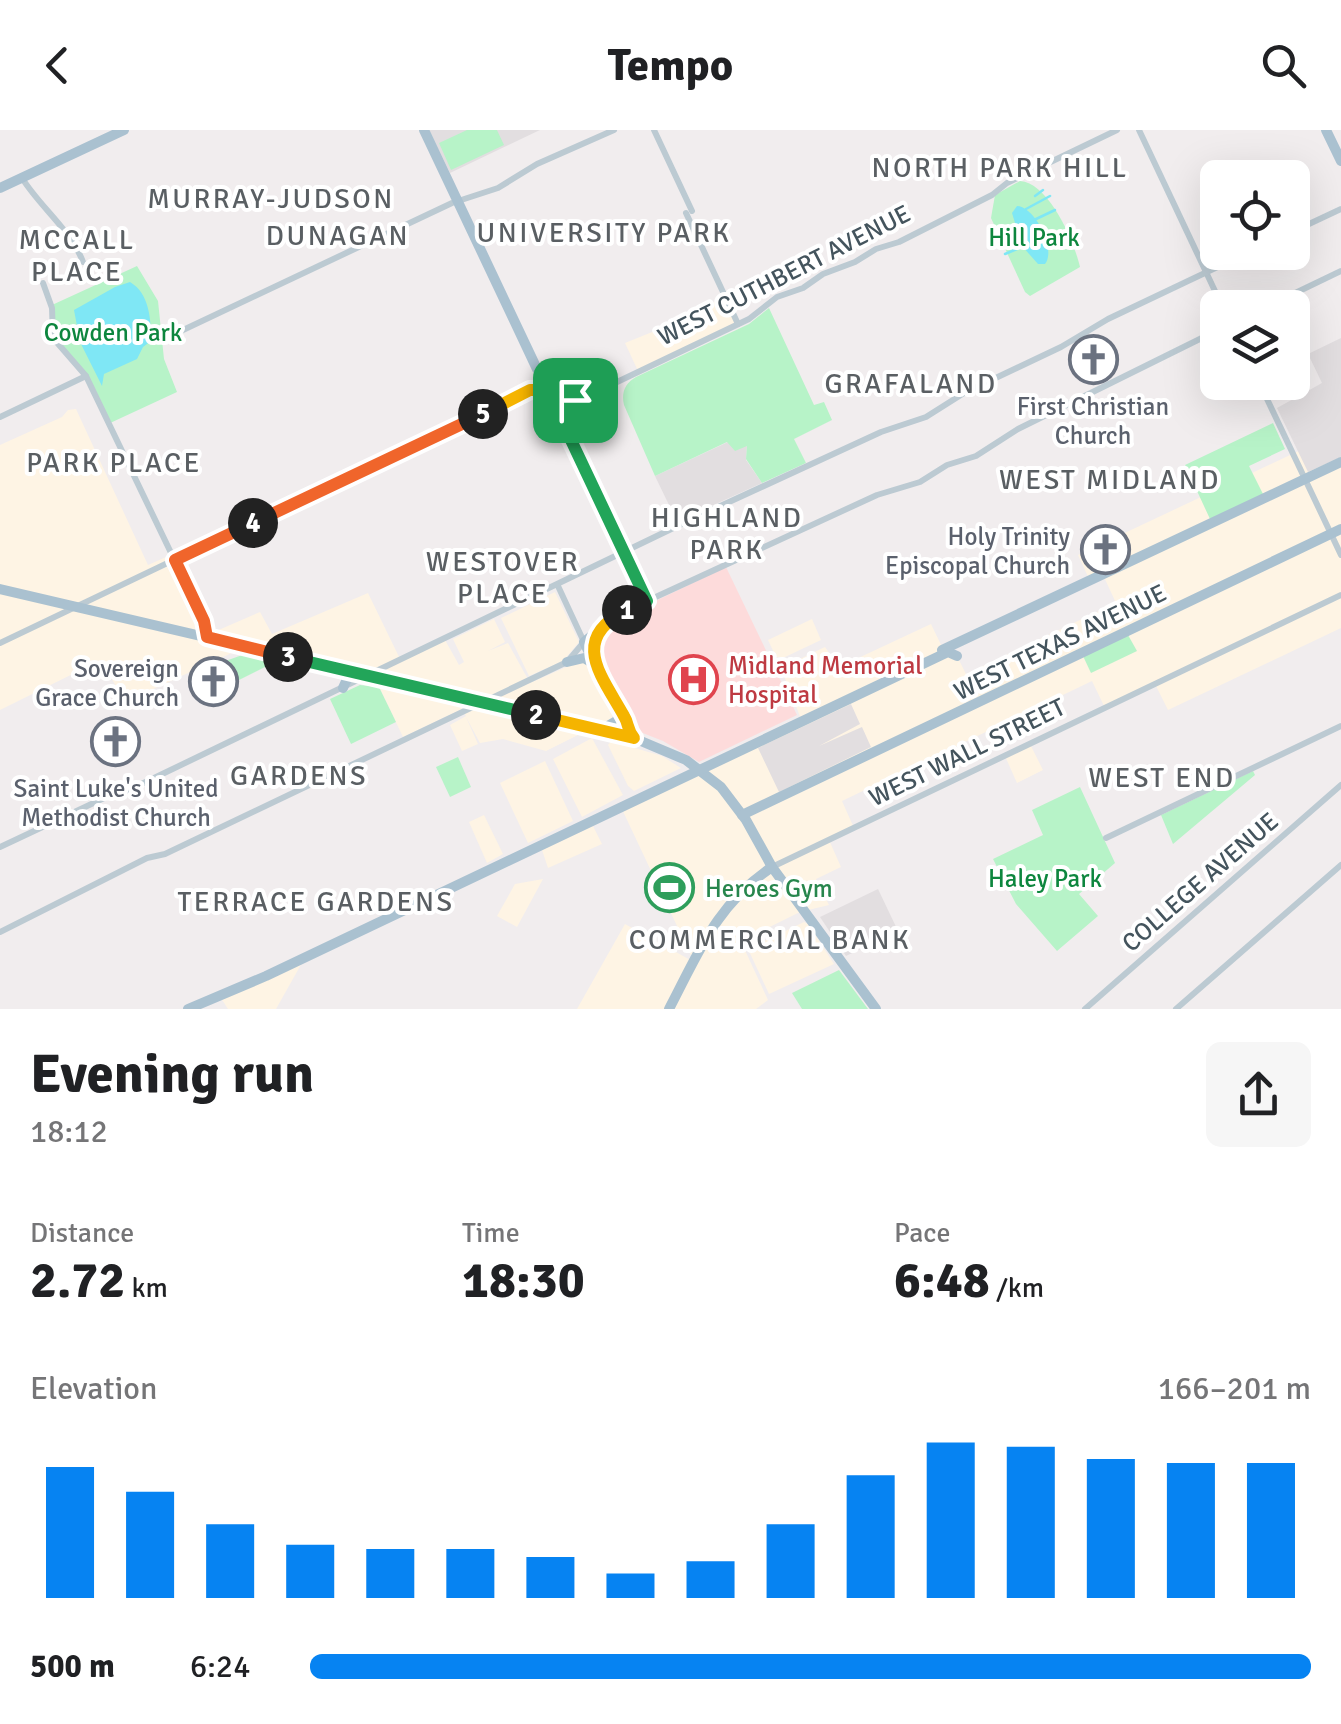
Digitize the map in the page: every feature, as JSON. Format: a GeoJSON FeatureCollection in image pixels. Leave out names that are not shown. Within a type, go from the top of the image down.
{"type":"FeatureCollection","features":[{"type":"Feature","properties":{"kind":"main road"},"geometry":{"type":"LineString","coordinates":[[0,188],[124,130]]}},
{"type":"Feature","properties":{"kind":"main road"},"geometry":{"type":"LineString","coordinates":[[424,130],[537,369],[542,389],[540,402],[558,406]]}},
{"type":"Feature","properties":{"kind":"main road"},"geometry":{"type":"LineString","coordinates":[[1326,130],[1341,160]]}},
{"type":"Feature","properties":{"kind":"main road"},"geometry":{"type":"LineString","coordinates":[[542,389],[560,389],[558,406],[562,421],[647,601],[617,615],[584,642],[617,708],[618,720],[600,730]]}},
{"type":"Feature","properties":{"kind":"main road"},"geometry":{"type":"LineString","coordinates":[[698,768],[713,756],[1341,462]]}},
{"type":"Feature","properties":{"kind":"main road","name":"WEST TEXAS AVENUE"},"geometry":{"type":"LineString","coordinates":[[742,815],[1336,531]]}},
{"type":"Feature","properties":{"kind":"main road"},"geometry":{"type":"LineString","coordinates":[[0,590],[634,738],[670,751],[720,787],[742,815],[772,867],[876,1009]]}},
{"type":"Feature","properties":{"kind":"main road"},"geometry":{"type":"LineString","coordinates":[[596,666],[594,642],[600,628]]}},
{"type":"Feature","properties":{"kind":"main road"},"geometry":{"type":"LineString","coordinates":[[188,1009],[948,652],[957,656]]}},
{"type":"Feature","properties":{"kind":"main road"},"geometry":{"type":"LineString","coordinates":[[568,662],[584,658],[596,666]]}},
{"type":"Feature","properties":{"kind":"main road"},"geometry":{"type":"LineString","coordinates":[[341,670],[347,679],[343,688]]}},
{"type":"Feature","properties":{"kind":"main road"},"geometry":{"type":"LineString","coordinates":[[617,708],[623,712],[634,738]]}},
{"type":"Feature","properties":{"kind":"main road","name":"WEST WALL STREET"},"geometry":{"type":"LineString","coordinates":[[669,1009],[725,907],[772,867]]}},
{"type":"Feature","properties":{"kind":"street"},"geometry":{"type":"LineString","coordinates":[[164,339],[452,203],[505,185],[537,164],[614,130]]}},
{"type":"Feature","properties":{"kind":"street"},"geometry":{"type":"LineString","coordinates":[[654,130],[738,324]]}},
{"type":"Feature","properties":{"kind":"street","name":"WEST CUTHBERT AVENUE"},"geometry":{"type":"LineString","coordinates":[[558,406],[738,324],[777,297],[856,262],[876,248],[899,242],[992,195],[1006,182],[1117,130]]}},
{"type":"Feature","properties":{"kind":"street"},"geometry":{"type":"LineString","coordinates":[[1139,130],[1215,290]]}},
{"type":"Feature","properties":{"kind":"street"},"geometry":{"type":"LineString","coordinates":[[22,178],[72,241],[83,262]]}},
{"type":"Feature","properties":{"kind":"street"},"geometry":{"type":"LineString","coordinates":[[1310,224],[1341,209]]}},
{"type":"Feature","properties":{"kind":"street"},"geometry":{"type":"LineString","coordinates":[[0,847],[119,791],[130,790],[690,520],[881,432],[926,416],[971,389],[1213,270]]}},
{"type":"Feature","properties":{"kind":"street"},"geometry":{"type":"LineString","coordinates":[[1301,290],[1341,271]]}},
{"type":"Feature","properties":{"kind":"street"},"geometry":{"type":"LineString","coordinates":[[43,283],[52,308],[53,338],[86,376],[204,621],[207,637]]}},
{"type":"Feature","properties":{"kind":"street"},"geometry":{"type":"LineString","coordinates":[[647,601],[877,495],[920,482],[947,465],[976,456],[1018,429],[1200,339]]}},
{"type":"Feature","properties":{"kind":"street"},"geometry":{"type":"LineString","coordinates":[[0,417],[86,376]]}},
{"type":"Feature","properties":{"kind":"street"},"geometry":{"type":"LineString","coordinates":[[0,643],[530,390],[542,389]]}},
{"type":"Feature","properties":{"kind":"street"},"geometry":{"type":"LineString","coordinates":[[1268,400],[1305,479],[1336,531],[1341,555]]}},
{"type":"Feature","properties":{"kind":"street"},"geometry":{"type":"LineString","coordinates":[[0,932],[147,858],[164,854],[568,662],[584,642],[558,586]]}},
{"type":"Feature","properties":{"kind":"street","name":"WEST WALL STREET"},"geometry":{"type":"LineString","coordinates":[[772,867],[1341,595]]}},
{"type":"Feature","properties":{"kind":"street"},"geometry":{"type":"LineString","coordinates":[[1106,838],[1341,726]]}},
{"type":"Feature","properties":{"kind":"street","name":"COLLEGE AVENUE"},"geometry":{"type":"LineString","coordinates":[[1085,1009],[1341,785]]}},
{"type":"Feature","properties":{"kind":"street"},"geometry":{"type":"LineString","coordinates":[[1176,1009],[1341,865]]}},
{"type":"Feature","properties":{"kind":"shaded area"},"geometry":{"type":"Polygon","coordinates":[[[429,130],[540,130],[450,173],[429,130]]]}},
{"type":"Feature","properties":{"kind":"shaded area"},"geometry":{"type":"Polygon","coordinates":[[[725,296],[738,324],[638,371],[625,343],[677,322],[725,296]]]}},
{"type":"Feature","properties":{"kind":"shaded area"},"geometry":{"type":"Polygon","coordinates":[[[1341,338],[1341,457],[1308,472],[1277,408],[1291,400],[1310,400],[1310,390],[1322,383],[1310,353],[1341,338]]]}},
{"type":"Feature","properties":{"kind":"shaded area"},"geometry":{"type":"Polygon","coordinates":[[[76,409],[148,565],[175,553],[214,632],[260,612],[272,634],[368,593],[401,661],[445,640],[459,665],[464,662],[453,639],[494,619],[505,642],[488,651],[508,643],[530,683],[580,661],[591,666],[612,718],[546,751],[503,739],[480,743],[466,717],[478,744],[462,751],[450,725],[466,716],[475,693],[249,645],[125,702],[101,660],[0,710],[0,445],[76,409]]]}},
{"type":"Feature","properties":{"kind":"shaded area"},"geometry":{"type":"Polygon","coordinates":[[[1341,431],[1341,628],[1168,710],[1155,684],[1105,708],[1092,681],[842,801],[854,828],[829,840],[841,867],[816,879],[829,905],[800,912],[743,940],[768,1000],[756,1009],[577,1009],[625,924],[694,962],[620,805],[801,719],[781,668],[825,647],[839,667],[931,624],[943,649],[952,646],[966,674],[1116,603],[1104,577],[1091,583],[1078,555],[1341,431]]]}},
{"type":"Feature","properties":{"kind":"shaded area"},"geometry":{"type":"Polygon","coordinates":[[[728,442],[747,445],[746,460],[762,483],[696,513],[678,512],[669,505],[655,476],[728,442]]]}},
{"type":"Feature","properties":{"kind":"shaded area","name":"Midland Memorial Hospital"},"geometry":{"type":"Polygon","coordinates":[[[726,567],[797,715],[699,762],[630,728],[588,643],[614,621],[726,567]]]}},
{"type":"Feature","properties":{"kind":"shaded area"},"geometry":{"type":"Polygon","coordinates":[[[555,592],[579,642],[563,661],[529,676],[501,618],[555,592]]]}},
{"type":"Feature","properties":{"kind":"shaded area"},"geometry":{"type":"Polygon","coordinates":[[[812,619],[821,640],[785,657],[776,657],[768,640],[812,619]]]}},
{"type":"Feature","properties":{"kind":"shaded area"},"geometry":{"type":"Polygon","coordinates":[[[379,687],[462,706],[462,709],[403,737],[379,687]]]}},
{"type":"Feature","properties":{"kind":"shaded area"},"geometry":{"type":"Polygon","coordinates":[[[851,704],[860,724],[819,746],[862,727],[871,747],[779,792],[758,748],[851,704]]]}},
{"type":"Feature","properties":{"kind":"shaded area"},"geometry":{"type":"Polygon","coordinates":[[[592,738],[623,795],[582,817],[553,759],[592,738]]]}},
{"type":"Feature","properties":{"kind":"shaded area"},"geometry":{"type":"Polygon","coordinates":[[[611,741],[662,756],[681,768],[634,791],[608,745],[611,741]]]}},
{"type":"Feature","properties":{"kind":"shaded area"},"geometry":{"type":"Polygon","coordinates":[[[1030,744],[1043,770],[1017,783],[1005,756],[1030,744]]]}},
{"type":"Feature","properties":{"kind":"shaded area"},"geometry":{"type":"Polygon","coordinates":[[[545,761],[573,821],[528,843],[500,783],[545,761]]]}},
{"type":"Feature","properties":{"kind":"shaded area"},"geometry":{"type":"Polygon","coordinates":[[[484,815],[503,854],[487,863],[469,822],[484,815]]]}},
{"type":"Feature","properties":{"kind":"shaded area"},"geometry":{"type":"Polygon","coordinates":[[[593,826],[602,844],[548,868],[542,850],[593,826]]]}},
{"type":"Feature","properties":{"kind":"shaded area"},"geometry":{"type":"Polygon","coordinates":[[[543,879],[517,927],[497,916],[515,884],[543,879]]]}},
{"type":"Feature","properties":{"kind":"shaded area"},"geometry":{"type":"Polygon","coordinates":[[[878,889],[898,931],[846,956],[820,917],[878,889]]]}},
{"type":"Feature","properties":{"kind":"shaded area"},"geometry":{"type":"Polygon","coordinates":[[[804,922],[834,964],[769,994],[748,949],[804,922]]]}},
{"type":"Feature","properties":{"kind":"shaded area"},"geometry":{"type":"Polygon","coordinates":[[[303,961],[276,1009],[228,1009],[219,995],[303,961]]]}},
{"type":"Feature","properties":{"kind":"green space"},"geometry":{"type":"Polygon","coordinates":[[[467,130],[497,130],[504,145],[451,170],[439,143],[467,130]]]}},
{"type":"Feature","properties":{"kind":"green space","name":"Hill Park"},"geometry":{"type":"Polygon","coordinates":[[[1020,181],[1031,184],[1050,202],[1066,229],[1080,267],[1030,296],[991,218],[995,195],[1020,181]]]}},
{"type":"Feature","properties":{"kind":"green space","name":"Cowden Park"},"geometry":{"type":"Polygon","coordinates":[[[137,266],[158,301],[164,359],[177,392],[108,424],[85,373],[57,343],[52,305],[137,266]]]}},
{"type":"Feature","properties":{"kind":"green space"},"geometry":{"type":"Polygon","coordinates":[[[769,308],[814,405],[824,402],[832,420],[794,439],[806,463],[762,483],[746,459],[747,446],[735,451],[727,442],[655,476],[624,405],[627,385],[636,377],[749,324],[769,308]]]}},
{"type":"Feature","properties":{"kind":"green space"},"geometry":{"type":"Polygon","coordinates":[[[1273,423],[1285,449],[1249,466],[1263,494],[1210,519],[1185,465],[1273,423]]]}},
{"type":"Feature","properties":{"kind":"green space"},"geometry":{"type":"Polygon","coordinates":[[[1128,635],[1137,651],[1091,673],[1083,656],[1128,635]]]}},
{"type":"Feature","properties":{"kind":"green space"},"geometry":{"type":"Polygon","coordinates":[[[245,654],[277,661],[227,686],[217,664],[245,654]]]}},
{"type":"Feature","properties":{"kind":"green space"},"geometry":{"type":"Polygon","coordinates":[[[360,685],[379,687],[396,722],[351,744],[330,699],[360,685]]]}},
{"type":"Feature","properties":{"kind":"green space"},"geometry":{"type":"Polygon","coordinates":[[[458,757],[471,787],[450,797],[436,767],[458,757]]]}},
{"type":"Feature","properties":{"kind":"green space"},"geometry":{"type":"Polygon","coordinates":[[[1253,771],[1255,775],[1173,844],[1161,815],[1253,771]]]}},
{"type":"Feature","properties":{"kind":"green space","name":"Haley Park"},"geometry":{"type":"Polygon","coordinates":[[[1080,787],[1115,863],[1079,894],[1098,916],[1057,951],[1016,904],[993,859],[1043,835],[1032,810],[1080,787]]]}},
{"type":"Feature","properties":{"kind":"green space"},"geometry":{"type":"Polygon","coordinates":[[[839,970],[868,1009],[802,1009],[792,993],[839,970]]]}},
{"type":"Feature","properties":{"kind":"water"},"geometry":{"type":"Polygon","coordinates":[[[1017,206],[1030,213],[1042,229],[1048,249],[1045,264],[1038,264],[1022,246],[1012,213],[1017,206]]]}},
{"type":"Feature","properties":{"kind":"water"},"geometry":{"type":"Polygon","coordinates":[[[130,282],[145,300],[151,341],[137,359],[104,374],[102,386],[80,342],[74,310],[130,282]]]}},
{"type":"Feature","properties":{"kind":"waterway"},"geometry":{"type":"LineString","coordinates":[[1035,196],[1043,190]]}},
{"type":"Feature","properties":{"kind":"waterway"},"geometry":{"type":"LineString","coordinates":[[1026,209],[1050,196]]}},
{"type":"Feature","properties":{"kind":"waterway"},"geometry":{"type":"LineString","coordinates":[[1034,220],[1055,210]]}},
{"type":"Feature","properties":{"kind":"waterway"},"geometry":{"type":"LineString","coordinates":[[1005,254],[1022,247]]}},
{"type":"Feature","properties":{"kind":"place","name":"First Christian Church"},"geometry":{"type":"Point","coordinates":[1093,360]}},
{"type":"Feature","properties":{"kind":"place","name":"Holy Trinity Episcopal Church"},"geometry":{"type":"Point","coordinates":[1105,550]}},
{"type":"Feature","properties":{"kind":"place","name":"Midland Memorial Hospital"},"geometry":{"type":"Point","coordinates":[693,679]}},
{"type":"Feature","properties":{"kind":"place","name":"Sovereign Grace Church"},"geometry":{"type":"Point","coordinates":[214,682]}},
{"type":"Feature","properties":{"kind":"place","name":"Saint Luke's United Methodist Church"},"geometry":{"type":"Point","coordinates":[116,742]}},
{"type":"Feature","properties":{"kind":"place","name":"Heroes Gym"},"geometry":{"type":"Point","coordinates":[670,888]}},
{"type":"Feature","properties":{"kind":"district","name":"NORTH PARK HILL"},"geometry":{"type":"Point","coordinates":[1000,168]}},
{"type":"Feature","properties":{"kind":"district","name":"MURRAY-JUDSON"},"geometry":{"type":"Point","coordinates":[271,199]}},
{"type":"Feature","properties":{"kind":"district","name":"UNIVERSITY PARK"},"geometry":{"type":"Point","coordinates":[604,233]}},
{"type":"Feature","properties":{"kind":"district","name":"DUNAGAN"},"geometry":{"type":"Point","coordinates":[338,236]}},
{"type":"Feature","properties":{"kind":"district","name":"MCCALL PLACE"},"geometry":{"type":"Point","coordinates":[77,256]}},
{"type":"Feature","properties":{"kind":"district","name":"GRAFALAND"},"geometry":{"type":"Point","coordinates":[911,384]}},
{"type":"Feature","properties":{"kind":"district","name":"PARK PLACE"},"geometry":{"type":"Point","coordinates":[114,463]}},
{"type":"Feature","properties":{"kind":"district","name":"WEST MIDLAND"},"geometry":{"type":"Point","coordinates":[1110,480]}},
{"type":"Feature","properties":{"kind":"district","name":"HIGHLAND PARK"},"geometry":{"type":"Point","coordinates":[727,534]}},
{"type":"Feature","properties":{"kind":"district","name":"WESTOVER PLACE"},"geometry":{"type":"Point","coordinates":[503,578]}},
{"type":"Feature","properties":{"kind":"district","name":"GARDENS"},"geometry":{"type":"Point","coordinates":[299,776]}},
{"type":"Feature","properties":{"kind":"district","name":"WEST END"},"geometry":{"type":"Point","coordinates":[1162,778]}},
{"type":"Feature","properties":{"kind":"district","name":"TERRACE GARDENS"},"geometry":{"type":"Point","coordinates":[316,902]}},
{"type":"Feature","properties":{"kind":"district","name":"COMMERCIAL BANK"},"geometry":{"type":"Point","coordinates":[770,940]}},
{"type":"Feature","properties":{"kind":"route"},"geometry":{"type":"LineString","coordinates":[[554,385],[560,389],[562,400],[575,400],[559,408],[562,421],[647,601],[600,628],[593,647],[596,666],[634,738],[207,637],[204,621],[175,560],[530,390],[554,385]]}}]}
